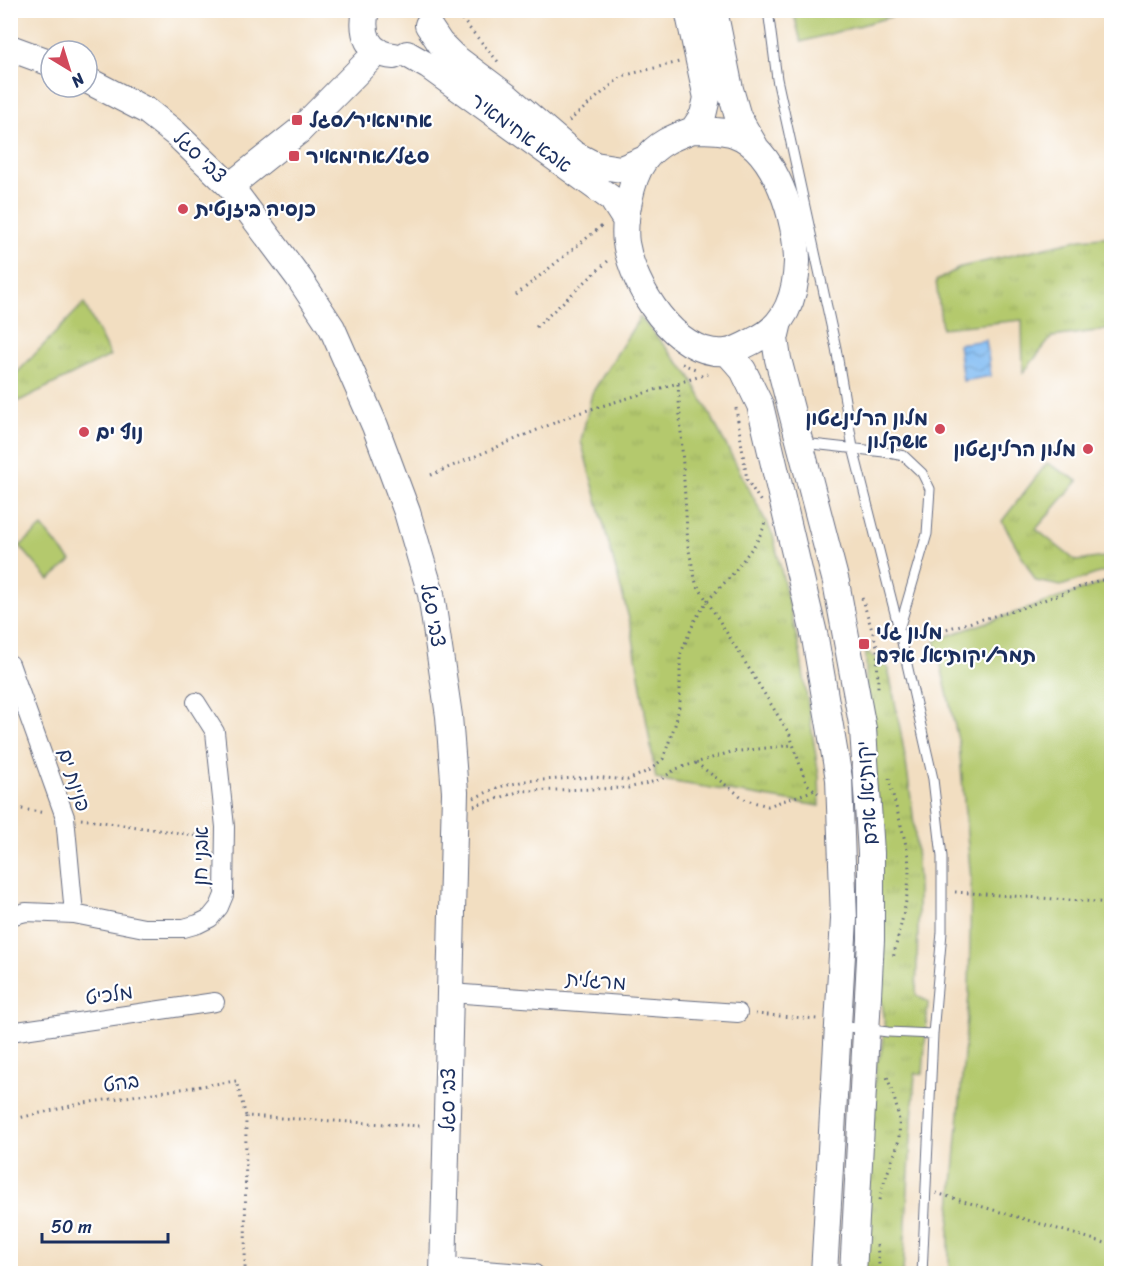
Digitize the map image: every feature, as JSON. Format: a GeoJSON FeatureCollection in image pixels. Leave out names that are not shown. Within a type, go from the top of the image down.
{"type":"FeatureCollection","features":[{"type":"Feature","properties":{"kind":"main road"},"geometry":{"type":"LineString","coordinates":[[366,10],[363,25],[365,35],[378,51],[390,56],[407,54],[416,49],[423,41],[426,18]]}},
{"type":"Feature","properties":{"kind":"main road"},"geometry":{"type":"LineString","coordinates":[[714,10],[738,117],[779,183],[790,216],[795,244],[795,289],[791,303],[770,333],[727,352],[709,351],[690,343],[674,331],[644,293],[633,266],[626,243],[626,221],[637,172],[645,159],[666,139],[693,130],[734,134],[757,149]]}},
{"type":"Feature","properties":{"kind":"main road"},"geometry":{"type":"LineString","coordinates":[[687,12],[707,98],[703,115],[693,130]]}},
{"type":"Feature","properties":{"kind":"main road","name":"אבא אחימאיר"},"geometry":{"type":"LineString","coordinates":[[426,18],[440,44],[453,56],[574,153],[595,165],[621,169],[645,159]]}},
{"type":"Feature","properties":{"kind":"main road"},"geometry":{"type":"LineString","coordinates":[[10,48],[39,59]]}},
{"type":"Feature","properties":{"kind":"main road"},"geometry":{"type":"LineString","coordinates":[[230,186],[299,131],[378,51]]}},
{"type":"Feature","properties":{"kind":"main road","name":"אבא אחימאיר"},"geometry":{"type":"LineString","coordinates":[[407,54],[428,66],[612,199],[626,221]]}},
{"type":"Feature","properties":{"kind":"main road","name":"צבי סגל"},"geometry":{"type":"LineString","coordinates":[[99,86],[147,111],[177,134],[230,186],[299,278],[332,328],[379,437],[407,512],[431,594],[449,716],[455,792],[443,1270]]}},
{"type":"Feature","properties":{"kind":"main road","name":"יקותיאל אדם"},"geometry":{"type":"LineString","coordinates":[[779,322],[775,339],[799,443],[836,582],[863,729],[871,853],[871,940],[853,1274]]}},
{"type":"Feature","properties":{"kind":"main road","name":"יקותיאל אדם"},"geometry":{"type":"LineString","coordinates":[[727,352],[743,370],[760,405],[815,638],[839,779],[844,919],[830,1023],[824,1274]]}},
{"type":"Feature","properties":{"kind":"street","name":"פנינת ים"},"geometry":{"type":"LineString","coordinates":[[10,664],[65,817],[74,914]]}},
{"type":"Feature","properties":{"kind":"street","name":"אבני חן"},"geometry":{"type":"LineString","coordinates":[[10,916],[26,912],[74,914],[144,928],[184,928],[210,918],[219,907],[224,895],[225,840],[215,732],[196,702]]}},
{"type":"Feature","properties":{"kind":"street","name":"מרגלית"},"geometry":{"type":"LineString","coordinates":[[450,993],[738,1013]]}},
{"type":"Feature","properties":{"kind":"street","name":"מלכיט"},"geometry":{"type":"LineString","coordinates":[[10,1032],[215,1002]]}},
{"type":"Feature","properties":{"kind":"street"},"geometry":{"type":"LineString","coordinates":[[443,1270],[535,1274]]}},
{"type":"Feature","properties":{"kind":"lane"},"geometry":{"type":"LineString","coordinates":[[768,10],[777,79],[836,348],[853,448],[899,628],[933,779],[942,857],[942,932],[933,1034],[922,1274]]}},
{"type":"Feature","properties":{"kind":"lane"},"geometry":{"type":"LineString","coordinates":[[799,443],[904,456],[922,472],[930,489],[927,534],[899,628]]}},
{"type":"Feature","properties":{"kind":"lane"},"geometry":{"type":"LineString","coordinates":[[830,1023],[866,1029],[933,1034]]}},
{"type":"Feature","properties":{"kind":"path"},"geometry":{"type":"LineString","coordinates":[[554,135],[622,76],[699,57]]}},
{"type":"Feature","properties":{"kind":"path"},"geometry":{"type":"LineString","coordinates":[[516,295],[606,223],[600,218]]}},
{"type":"Feature","properties":{"kind":"path"},"geometry":{"type":"LineString","coordinates":[[536,327],[616,253]]}},
{"type":"Feature","properties":{"kind":"path"},"geometry":{"type":"LineString","coordinates":[[431,475],[575,414],[713,373],[703,366]]}},
{"type":"Feature","properties":{"kind":"path"},"geometry":{"type":"LineString","coordinates":[[678,384],[688,546],[696,584],[790,735],[806,783],[823,797]]}},
{"type":"Feature","properties":{"kind":"path"},"geometry":{"type":"LineString","coordinates":[[471,799],[499,787],[525,781],[594,777],[628,780],[650,770],[663,759],[676,722],[680,700],[680,655],[695,620],[707,601],[731,576],[756,543],[764,527],[766,510],[747,480],[736,405]]}},
{"type":"Feature","properties":{"kind":"path"},"geometry":{"type":"LineString","coordinates":[[902,641],[1013,611],[1100,580],[1112,581]]}},
{"type":"Feature","properties":{"kind":"path"},"geometry":{"type":"LineString","coordinates":[[471,807],[521,791],[628,788],[660,780],[676,769],[731,752],[793,745]]}},
{"type":"Feature","properties":{"kind":"path"},"geometry":{"type":"LineString","coordinates":[[696,763],[746,800],[768,806],[815,790]]}},
{"type":"Feature","properties":{"kind":"path"},"geometry":{"type":"LineString","coordinates":[[10,807],[225,840]]}},
{"type":"Feature","properties":{"kind":"path"},"geometry":{"type":"LineString","coordinates":[[942,891],[1112,903]]}},
{"type":"Feature","properties":{"kind":"path"},"geometry":{"type":"LineString","coordinates":[[738,1013],[830,1023]]}},
{"type":"Feature","properties":{"kind":"path"},"geometry":{"type":"LineString","coordinates":[[878,1207],[885,1177],[897,1146],[899,1132],[896,1104],[886,1073]]}},
{"type":"Feature","properties":{"kind":"path","name":"בהט"},"geometry":{"type":"LineString","coordinates":[[10,1120],[84,1103],[236,1082],[246,1116]]}},
{"type":"Feature","properties":{"kind":"path"},"geometry":{"type":"LineString","coordinates":[[245,1274],[246,1116],[421,1126]]}},
{"type":"Feature","properties":{"kind":"path"},"geometry":{"type":"LineString","coordinates":[[926,1190],[1112,1245]]}},
{"type":"Feature","properties":{"kind":"path"},"geometry":{"type":"LineString","coordinates":[[876,1236],[880,1274]]}},
{"type":"Feature","properties":{"kind":"green space"},"geometry":{"type":"Polygon","coordinates":[[[793,10],[904,11],[801,42],[793,10]]]}},
{"type":"Feature","properties":{"kind":"green space"},"geometry":{"type":"Polygon","coordinates":[[[1111,236],[1111,329],[1052,337],[1023,373],[1022,320],[942,328],[936,281],[961,267],[1081,239],[1111,236]]]}},
{"type":"Feature","properties":{"kind":"green space"},"geometry":{"type":"Polygon","coordinates":[[[84,303],[110,356],[11,405],[11,379],[84,303]]]}},
{"type":"Feature","properties":{"kind":"green space"},"geometry":{"type":"Polygon","coordinates":[[[640,317],[690,376],[773,535],[800,652],[819,776],[820,806],[656,779],[631,626],[581,441],[592,393],[640,317]]]}},
{"type":"Feature","properties":{"kind":"green space"},"geometry":{"type":"Polygon","coordinates":[[[1047,463],[1078,481],[1036,529],[1076,561],[1111,556],[1111,569],[1061,586],[1036,581],[1002,521],[1047,463]]]}},
{"type":"Feature","properties":{"kind":"green space"},"geometry":{"type":"Polygon","coordinates":[[[42,527],[71,561],[49,580],[20,546],[42,527]]]}},
{"type":"Feature","properties":{"kind":"green space"},"geometry":{"type":"Polygon","coordinates":[[[1111,580],[1111,1273],[949,1273],[949,1232],[969,994],[971,880],[959,744],[935,640],[1111,580]]]}},
{"type":"Feature","properties":{"kind":"green space"},"geometry":{"type":"Polygon","coordinates":[[[866,651],[888,668],[904,748],[917,857],[916,995],[928,1002],[923,1074],[915,1073],[903,1273],[862,1274],[876,1064],[884,1036],[884,1015],[877,987],[866,651]]]}},
{"type":"Feature","properties":{"kind":"water"},"geometry":{"type":"Polygon","coordinates":[[[986,340],[991,376],[963,381],[958,344],[986,340]]]}},
{"type":"Feature","properties":{"kind":"place","name":"אחימאיר/סגל"},"geometry":{"type":"Point","coordinates":[297,120]}},
{"type":"Feature","properties":{"kind":"place","name":"סגל/אחימאיר"},"geometry":{"type":"Point","coordinates":[294,156]}},
{"type":"Feature","properties":{"kind":"place","name":"כנסיה ביזנטית"},"geometry":{"type":"Point","coordinates":[183,209]}},
{"type":"Feature","properties":{"kind":"place","name":"מלון הרלינגטון אשקלון"},"geometry":{"type":"Point","coordinates":[940,429]}},
{"type":"Feature","properties":{"kind":"place","name":"נוף ים"},"geometry":{"type":"Point","coordinates":[84,432]}},
{"type":"Feature","properties":{"kind":"place","name":"מלון הרלינגטון"},"geometry":{"type":"Point","coordinates":[1088,449]}},
{"type":"Feature","properties":{"kind":"place","name":"מלון גלי תמר/יקותיאל אדם"},"geometry":{"type":"Point","coordinates":[864,644]}}]}
